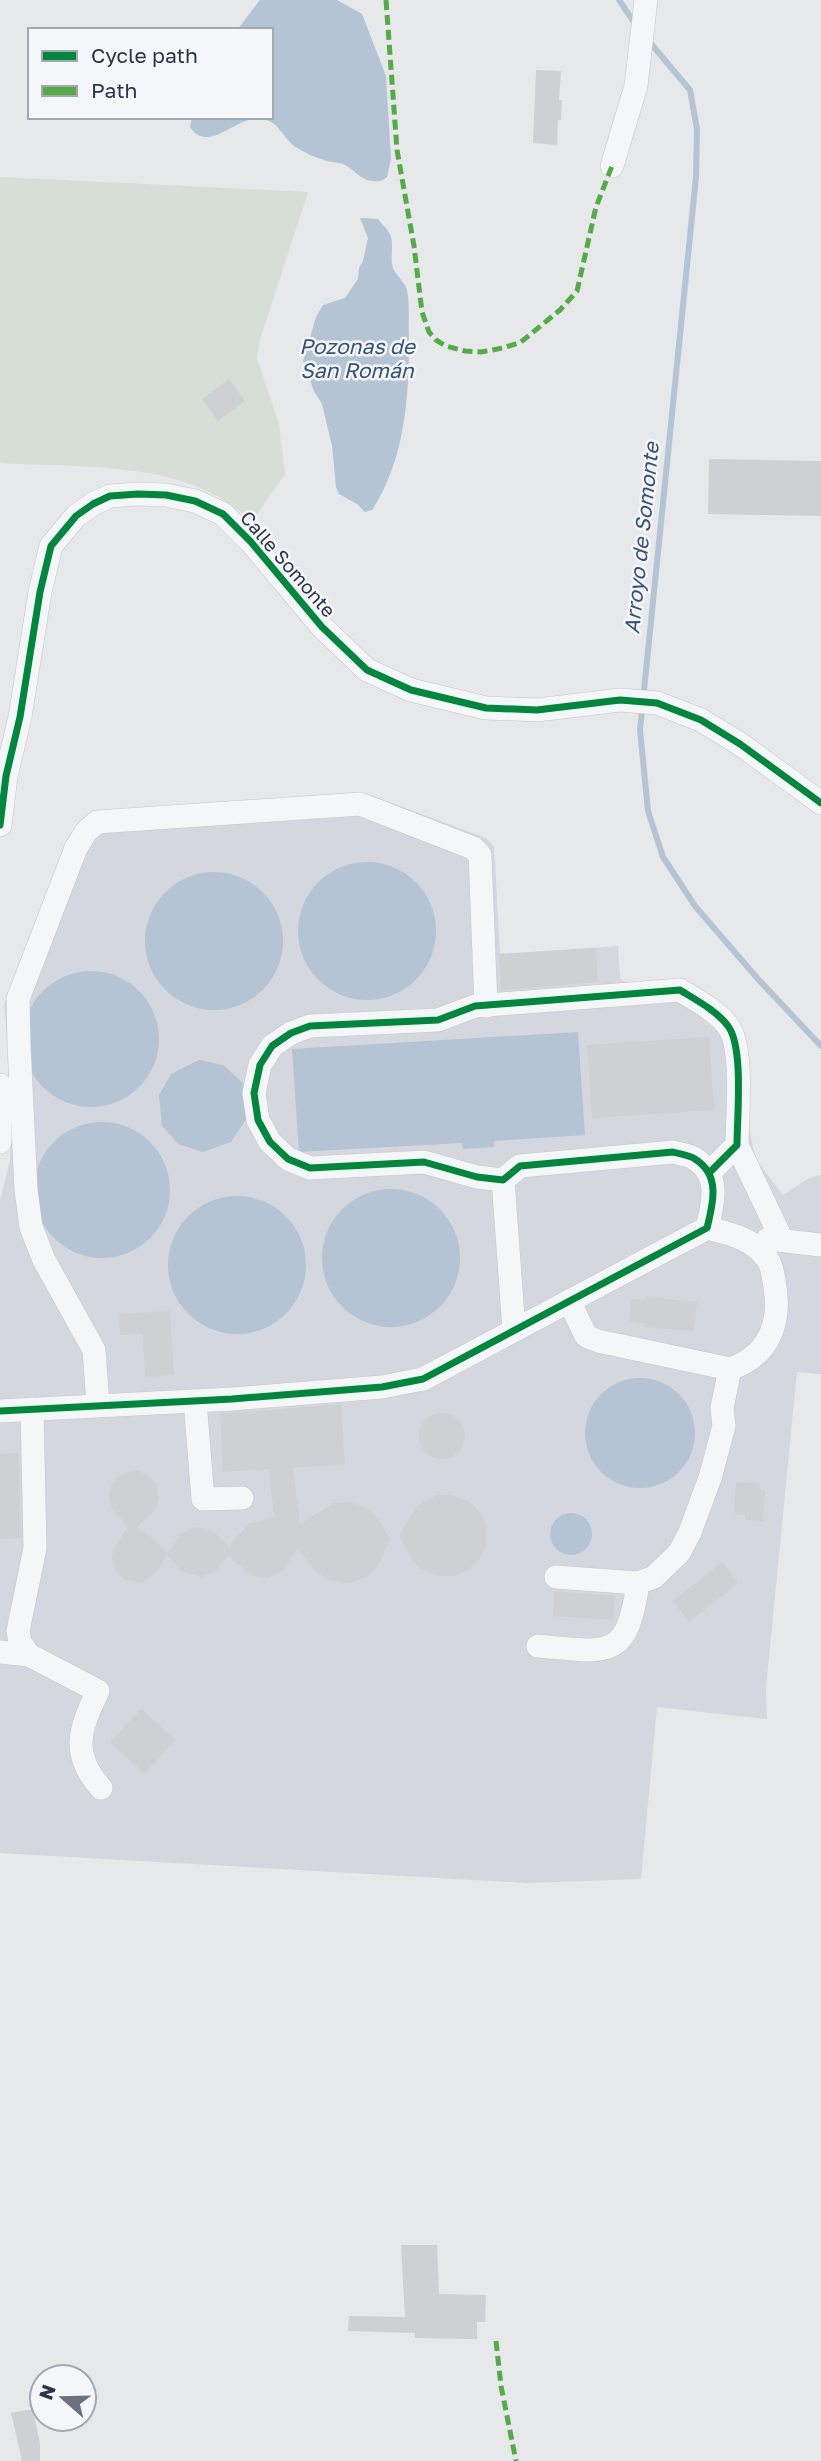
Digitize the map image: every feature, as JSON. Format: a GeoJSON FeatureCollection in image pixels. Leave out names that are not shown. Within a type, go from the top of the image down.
{"type":"FeatureCollection","features":[{"type":"Feature","properties":{"kind":"street"},"geometry":{"type":"LineString","coordinates":[[612,166],[636,86],[646,0]]}},
{"type":"Feature","properties":{"kind":"street","name":"Calle Somonte"},"geometry":{"type":"LineString","coordinates":[[0,825],[6,776],[20,717],[40,592],[51,546],[76,516],[110,496],[166,495],[195,501],[223,514],[251,542],[322,627],[367,670],[411,690],[486,708],[537,710],[620,700],[657,703],[701,720],[740,744],[821,803]]}},
{"type":"Feature","properties":{"kind":"street"},"geometry":{"type":"LineString","coordinates":[[97,1405],[94,1350],[44,1260],[30,1227],[18,999],[76,848],[86,832],[97,822],[360,804],[473,848],[480,855],[486,1006]]}},
{"type":"Feature","properties":{"kind":"street"},"geometry":{"type":"LineString","coordinates":[[503,1181],[477,1177],[424,1162],[310,1168],[288,1159],[270,1142],[258,1119],[254,1093],[260,1065],[272,1046],[292,1033],[310,1026],[438,1020],[475,1006],[680,990],[729,1027],[738,1058],[737,1145],[782,1240]]}},
{"type":"Feature","properties":{"kind":"street"},"geometry":{"type":"LineString","coordinates":[[0,1086],[0,1142]]}},
{"type":"Feature","properties":{"kind":"street"},"geometry":{"type":"LineString","coordinates":[[709,1173],[737,1145]]}},
{"type":"Feature","properties":{"kind":"street"},"geometry":{"type":"LineString","coordinates":[[503,1181],[520,1166],[673,1152],[695,1158],[709,1173],[714,1188],[707,1228]]}},
{"type":"Feature","properties":{"kind":"street"},"geometry":{"type":"LineString","coordinates":[[503,1181],[514,1330]]}},
{"type":"Feature","properties":{"kind":"street"},"geometry":{"type":"LineString","coordinates":[[0,1411],[195,1401],[382,1387],[423,1378],[707,1228],[741,1236],[821,1245]]}},
{"type":"Feature","properties":{"kind":"street"},"geometry":{"type":"LineString","coordinates":[[569,1301],[586,1336],[597,1341],[730,1369],[746,1363],[760,1351],[772,1334],[776,1290],[770,1262],[758,1248],[741,1236]]}},
{"type":"Feature","properties":{"kind":"street"},"geometry":{"type":"LineString","coordinates":[[556,1577],[638,1583],[654,1577],[679,1553],[690,1532],[710,1478],[724,1426],[722,1408],[730,1369]]}},
{"type":"Feature","properties":{"kind":"street"},"geometry":{"type":"LineString","coordinates":[[195,1401],[203,1499],[242,1498]]}},
{"type":"Feature","properties":{"kind":"street"},"geometry":{"type":"LineString","coordinates":[[29,1656],[20,1642],[18,1631],[35,1548],[32,1409]]}},
{"type":"Feature","properties":{"kind":"street"},"geometry":{"type":"LineString","coordinates":[[538,1646],[591,1651],[610,1648],[621,1641],[632,1619],[638,1583]]}},
{"type":"Feature","properties":{"kind":"street"},"geometry":{"type":"LineString","coordinates":[[0,1652],[29,1656],[98,1691],[85,1716],[80,1739],[83,1760],[91,1777],[101,1788]]}},
{"type":"Feature","properties":{"kind":"shaded area"},"geometry":{"type":"Polygon","coordinates":[[[0,177],[308,192],[260,339],[257,359],[279,424],[285,474],[252,521],[217,496],[167,477],[111,468],[0,463],[0,177]]]}},
{"type":"Feature","properties":{"kind":"shaded area"},"geometry":{"type":"Polygon","coordinates":[[[370,795],[486,838],[494,847],[500,954],[618,946],[620,978],[628,984],[686,982],[701,988],[737,1020],[749,1128],[756,1160],[783,1195],[809,1178],[821,1175],[821,1374],[797,1372],[766,1687],[767,1719],[657,1707],[641,1879],[528,1883],[0,1853],[0,1201],[10,1160],[13,1100],[4,1004],[77,829],[115,812],[370,795]]]}},
{"type":"Feature","properties":{"kind":"water"},"geometry":{"type":"Polygon","coordinates":[[[260,0],[337,0],[362,14],[386,76],[391,159],[387,177],[379,181],[368,180],[345,165],[305,152],[294,146],[275,125],[262,119],[273,119],[273,28],[239,28],[260,0]]]}},
{"type":"Feature","properties":{"kind":"water"},"geometry":{"type":"Polygon","coordinates":[[[192,119],[253,119],[207,137],[198,135],[190,127],[192,119]]]}},
{"type":"Feature","properties":{"kind":"water","name":"Pozonas de San Román"},"geometry":{"type":"Polygon","coordinates":[[[360,218],[378,219],[387,229],[392,244],[393,268],[406,287],[409,308],[408,383],[403,428],[392,470],[383,491],[372,510],[365,512],[339,494],[336,487],[332,446],[322,404],[303,361],[316,317],[323,305],[345,298],[358,279],[368,238],[360,218]]]}},
{"type":"Feature","properties":{"kind":"water"},"geometry":{"type":"Polygon","coordinates":[[[367,862],[393,868],[415,883],[430,905],[436,931],[430,957],[415,979],[393,994],[367,1000],[341,994],[319,979],[304,957],[298,931],[304,905],[319,883],[341,868],[367,862]]]}},
{"type":"Feature","properties":{"kind":"water"},"geometry":{"type":"Polygon","coordinates":[[[214,872],[240,878],[262,893],[277,915],[283,941],[277,967],[262,989],[240,1004],[214,1010],[188,1004],[166,989],[151,967],[145,941],[151,915],[166,893],[188,878],[214,872]]]}},
{"type":"Feature","properties":{"kind":"water"},"geometry":{"type":"Polygon","coordinates":[[[91,971],[117,977],[139,991],[153,1013],[159,1039],[153,1065],[139,1087],[117,1101],[91,1107],[65,1101],[43,1087],[29,1065],[23,1039],[29,1013],[43,991],[65,977],[91,971]]]}},
{"type":"Feature","properties":{"kind":"water"},"geometry":{"type":"Polygon","coordinates":[[[578,1032],[585,1135],[494,1141],[494,1147],[463,1149],[462,1143],[299,1152],[292,1049],[578,1032]]]}},
{"type":"Feature","properties":{"kind":"water"},"geometry":{"type":"Polygon","coordinates":[[[199,1060],[223,1065],[243,1083],[247,1118],[231,1142],[203,1152],[178,1144],[162,1126],[159,1095],[171,1074],[199,1060]]]}},
{"type":"Feature","properties":{"kind":"water"},"geometry":{"type":"Polygon","coordinates":[[[102,1122],[128,1127],[150,1142],[165,1164],[170,1190],[165,1216],[150,1238],[128,1253],[102,1258],[76,1253],[54,1238],[39,1216],[34,1190],[39,1164],[54,1142],[76,1127],[102,1122]]]}},
{"type":"Feature","properties":{"kind":"water"},"geometry":{"type":"Polygon","coordinates":[[[391,1189],[417,1195],[439,1210],[454,1232],[460,1258],[454,1284],[439,1306],[417,1321],[391,1327],[365,1321],[343,1306],[328,1284],[322,1258],[328,1232],[343,1210],[365,1195],[391,1189]]]}},
{"type":"Feature","properties":{"kind":"water"},"geometry":{"type":"Polygon","coordinates":[[[237,1196],[263,1202],[285,1217],[300,1239],[306,1265],[300,1291],[285,1313],[263,1328],[237,1334],[211,1328],[189,1313],[174,1291],[168,1265],[174,1239],[189,1217],[211,1202],[237,1196]]]}},
{"type":"Feature","properties":{"kind":"water"},"geometry":{"type":"Polygon","coordinates":[[[640,1378],[661,1382],[679,1394],[691,1412],[695,1433],[691,1454],[679,1472],[661,1484],[640,1488],[619,1484],[601,1472],[589,1454],[585,1433],[589,1412],[601,1394],[619,1382],[640,1378]]]}},
{"type":"Feature","properties":{"kind":"water"},"geometry":{"type":"Polygon","coordinates":[[[571,1513],[586,1519],[592,1534],[586,1549],[571,1555],[556,1549],[550,1534],[556,1519],[571,1513]]]}},
{"type":"Feature","properties":{"kind":"building"},"geometry":{"type":"Polygon","coordinates":[[[536,70],[561,71],[561,120],[558,120],[557,145],[533,143],[536,70]]]}},
{"type":"Feature","properties":{"kind":"building"},"geometry":{"type":"Polygon","coordinates":[[[229,379],[245,401],[218,421],[202,399],[229,379]]]}},
{"type":"Feature","properties":{"kind":"building"},"geometry":{"type":"Polygon","coordinates":[[[709,459],[821,461],[821,516],[708,514],[709,459]]]}},
{"type":"Feature","properties":{"kind":"building"},"geometry":{"type":"Polygon","coordinates":[[[596,948],[598,982],[501,990],[499,954],[596,948]]]}},
{"type":"Feature","properties":{"kind":"building"},"geometry":{"type":"Polygon","coordinates":[[[709,1037],[714,1110],[592,1118],[587,1045],[709,1037]]]}},
{"type":"Feature","properties":{"kind":"building"},"geometry":{"type":"Polygon","coordinates":[[[647,1297],[697,1302],[694,1331],[644,1327],[644,1324],[629,1322],[631,1299],[646,1300],[647,1297]]]}},
{"type":"Feature","properties":{"kind":"building"},"geometry":{"type":"Polygon","coordinates":[[[170,1311],[174,1375],[145,1377],[143,1334],[120,1335],[119,1314],[170,1311]]]}},
{"type":"Feature","properties":{"kind":"building"},"geometry":{"type":"Polygon","coordinates":[[[341,1404],[345,1464],[293,1468],[300,1524],[333,1503],[352,1502],[370,1510],[390,1539],[378,1566],[368,1576],[349,1583],[329,1580],[314,1570],[298,1549],[282,1571],[267,1578],[251,1575],[229,1556],[215,1571],[202,1577],[184,1573],[167,1555],[154,1575],[143,1582],[126,1580],[116,1572],[112,1559],[113,1549],[128,1527],[112,1509],[109,1498],[111,1486],[119,1476],[138,1471],[148,1475],[156,1483],[159,1498],[156,1509],[137,1527],[167,1553],[181,1534],[195,1527],[212,1530],[229,1546],[248,1524],[274,1517],[269,1469],[223,1472],[220,1414],[341,1404]]]}},
{"type":"Feature","properties":{"kind":"building"},"geometry":{"type":"Polygon","coordinates":[[[442,1413],[458,1420],[465,1436],[458,1452],[442,1459],[426,1452],[419,1436],[426,1420],[442,1413]]]}},
{"type":"Feature","properties":{"kind":"building"},"geometry":{"type":"Polygon","coordinates":[[[19,1453],[21,1538],[0,1539],[0,1454],[19,1453]]]}},
{"type":"Feature","properties":{"kind":"building"},"geometry":{"type":"Polygon","coordinates":[[[736,1482],[760,1483],[759,1489],[765,1490],[763,1521],[745,1520],[745,1515],[734,1514],[736,1482]]]}},
{"type":"Feature","properties":{"kind":"building"},"geometry":{"type":"Polygon","coordinates":[[[437,1495],[451,1495],[470,1502],[481,1514],[486,1527],[486,1545],[479,1560],[469,1569],[454,1576],[438,1576],[421,1569],[413,1561],[399,1536],[417,1506],[437,1495]]]}},
{"type":"Feature","properties":{"kind":"building"},"geometry":{"type":"Polygon","coordinates":[[[722,1562],[738,1583],[689,1622],[673,1601],[722,1562]]]}},
{"type":"Feature","properties":{"kind":"building"},"geometry":{"type":"Polygon","coordinates":[[[554,1591],[615,1596],[613,1620],[553,1616],[554,1591]]]}},
{"type":"Feature","properties":{"kind":"building"},"geometry":{"type":"Polygon","coordinates":[[[141,1709],[175,1739],[145,1774],[110,1743],[141,1709]]]}},
{"type":"Feature","properties":{"kind":"building"},"geometry":{"type":"Polygon","coordinates":[[[401,2245],[437,2245],[439,2294],[486,2295],[485,2322],[477,2322],[477,2339],[415,2338],[415,2333],[348,2331],[349,2316],[405,2317],[401,2245]]]}},
{"type":"Feature","properties":{"kind":"building"},"geometry":{"type":"Polygon","coordinates":[[[28,2410],[28,2433],[38,2433],[40,2461],[22,2461],[11,2413],[28,2410]]]}},
{"type":"Feature","properties":{"kind":"waterway","name":"Arroyo de Somonte"},"geometry":{"type":"LineString","coordinates":[[619,0],[636,25]]}},
{"type":"Feature","properties":{"kind":"waterway","name":"Arroyo de Somonte"},"geometry":{"type":"LineString","coordinates":[[647,39],[690,90],[697,129],[696,177],[640,730],[648,811],[663,857],[695,906],[821,1046]]}},
{"type":"Feature","properties":{"kind":"marked path"},"geometry":{"type":"LineString","coordinates":[[386,0],[397,150],[414,246],[422,312],[429,332],[436,340],[465,351],[481,352],[503,348],[521,342],[560,310],[577,291],[596,207],[612,166]]}},
{"type":"Feature","properties":{"kind":"marked path"},"geometry":{"type":"LineString","coordinates":[[496,2341],[501,2386],[516,2461]]}},
{"type":"Feature","properties":{"kind":"cycle path"},"geometry":{"type":"LineString","coordinates":[[0,825],[6,776],[20,717],[40,592],[51,546],[76,516],[93,504],[110,496],[138,494],[166,495],[195,501],[223,514],[251,542],[322,627],[367,670],[411,690],[486,708],[537,710],[620,700],[657,703],[701,720],[740,744],[821,803]]}},
{"type":"Feature","properties":{"kind":"cycle path"},"geometry":{"type":"LineString","coordinates":[[0,1411],[232,1399],[382,1387],[423,1379],[707,1228],[713,1200],[709,1173],[693,1158],[673,1152],[520,1166],[503,1180],[477,1177],[424,1162],[310,1168],[288,1159],[270,1142],[258,1120],[254,1093],[260,1065],[272,1046],[291,1033],[310,1026],[438,1020],[475,1006],[680,990],[718,1015],[728,1026],[736,1050],[739,1083],[737,1145],[709,1173]]}}]}
